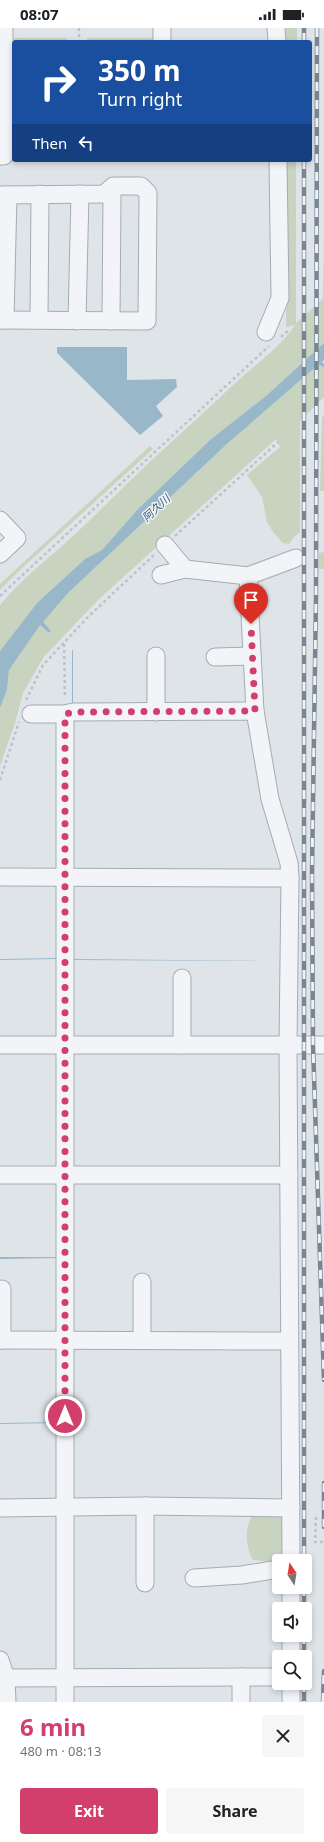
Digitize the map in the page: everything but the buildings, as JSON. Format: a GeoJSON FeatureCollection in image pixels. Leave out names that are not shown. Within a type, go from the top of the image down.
{"type":"FeatureCollection","features":[{"type":"Feature","properties":{"kind":"street"},"geometry":{"type":"LineString","coordinates":[[0,156],[4,156],[2,90],[6,53],[4,28]]}},
{"type":"Feature","properties":{"kind":"street"},"geometry":{"type":"LineString","coordinates":[[162,28],[162,40]]}},
{"type":"Feature","properties":{"kind":"street"},"geometry":{"type":"LineString","coordinates":[[276,28],[277,40]]}},
{"type":"Feature","properties":{"kind":"street"},"geometry":{"type":"LineString","coordinates":[[272,338],[280,298],[278,162]]}},
{"type":"Feature","properties":{"kind":"street"},"geometry":{"type":"LineString","coordinates":[[104,194],[113,186],[141,186],[148,193],[147,321],[111,321],[76,320],[3,320],[4,195],[112,194],[111,321]]}},
{"type":"Feature","properties":{"kind":"street"},"geometry":{"type":"LineString","coordinates":[[39,320],[40,194]]}},
{"type":"Feature","properties":{"kind":"street"},"geometry":{"type":"LineString","coordinates":[[76,320],[80,194]]}},
{"type":"Feature","properties":{"kind":"street"},"geometry":{"type":"LineString","coordinates":[[0,520],[17,538],[0,554]]}},
{"type":"Feature","properties":{"kind":"street"},"geometry":{"type":"LineString","coordinates":[[165,545],[185,569]]}},
{"type":"Feature","properties":{"kind":"street"},"geometry":{"type":"LineString","coordinates":[[161,576],[185,569],[248,576],[296,558]]}},
{"type":"Feature","properties":{"kind":"street"},"geometry":{"type":"LineString","coordinates":[[248,576],[255,711],[267,786],[288,863],[290,878],[288,1045],[291,1554]]}},
{"type":"Feature","properties":{"kind":"street"},"geometry":{"type":"LineString","coordinates":[[156,656],[156,712]]}},
{"type":"Feature","properties":{"kind":"street"},"geometry":{"type":"LineString","coordinates":[[215,657],[252,656]]}},
{"type":"Feature","properties":{"kind":"street"},"geometry":{"type":"LineString","coordinates":[[26,710],[65,714],[73,712],[255,711]]}},
{"type":"Feature","properties":{"kind":"street"},"geometry":{"type":"LineString","coordinates":[[65,714],[65,1702]]}},
{"type":"Feature","properties":{"kind":"street"},"geometry":{"type":"LineString","coordinates":[[0,877],[290,878]]}},
{"type":"Feature","properties":{"kind":"street"},"geometry":{"type":"LineString","coordinates":[[182,978],[182,1045]]}},
{"type":"Feature","properties":{"kind":"street"},"geometry":{"type":"LineString","coordinates":[[0,1045],[324,1045]]}},
{"type":"Feature","properties":{"kind":"street"},"geometry":{"type":"LineString","coordinates":[[0,1175],[289,1174]]}},
{"type":"Feature","properties":{"kind":"street"},"geometry":{"type":"LineString","coordinates":[[142,1282],[142,1340]]}},
{"type":"Feature","properties":{"kind":"street"},"geometry":{"type":"LineString","coordinates":[[2,1289],[1,1340],[289,1341]]}},
{"type":"Feature","properties":{"kind":"street"},"geometry":{"type":"LineString","coordinates":[[0,1508],[145,1506],[291,1508]]}},
{"type":"Feature","properties":{"kind":"street"},"geometry":{"type":"LineString","coordinates":[[145,1506],[145,1583]]}},
{"type":"Feature","properties":{"kind":"street"},"geometry":{"type":"LineString","coordinates":[[194,1578],[242,1575],[272,1570]]}},
{"type":"Feature","properties":{"kind":"street"},"geometry":{"type":"LineString","coordinates":[[0,1660],[7,1702]]}},
{"type":"Feature","properties":{"kind":"street"},"geometry":{"type":"LineString","coordinates":[[241,1677],[241,1702]]}},
{"type":"Feature","properties":{"kind":"street"},"geometry":{"type":"LineString","coordinates":[[3,1678],[272,1677]]}},
{"type":"Feature","properties":{"kind":"street"},"geometry":{"type":"LineString","coordinates":[[291,1690],[291,1702]]}},
{"type":"Feature","properties":{"kind":"path"},"geometry":{"type":"LineString","coordinates":[[78,28],[78,40]]}},
{"type":"Feature","properties":{"kind":"path"},"geometry":{"type":"LineString","coordinates":[[0,596],[272,338],[290,328]]}},
{"type":"Feature","properties":{"kind":"path"},"geometry":{"type":"LineString","coordinates":[[0,780],[43,665],[116,590],[278,442]]}},
{"type":"Feature","properties":{"kind":"path"},"geometry":{"type":"LineString","coordinates":[[64,643],[65,714]]}},
{"type":"Feature","properties":{"kind":"path"},"geometry":{"type":"LineString","coordinates":[[316,1517],[315,1542],[324,1542]]}},
{"type":"Feature","properties":{"kind":"green space"},"geometry":{"type":"Polygon","coordinates":[[[286,28],[297,28],[297,40],[286,40],[286,28]]]}},
{"type":"Feature","properties":{"kind":"green space"},"geometry":{"type":"Polygon","coordinates":[[[14,38],[67,38],[67,40],[14,40],[14,38]]]}},
{"type":"Feature","properties":{"kind":"green space"},"geometry":{"type":"Polygon","coordinates":[[[87,38],[154,38],[154,40],[87,40],[87,38]]]}},
{"type":"Feature","properties":{"kind":"green space"},"geometry":{"type":"Polygon","coordinates":[[[287,162],[296,162],[296,323],[323,299],[324,233],[324,343],[266,396],[210,440],[137,510],[102,550],[85,559],[37,603],[0,651],[0,605],[34,570],[71,538],[154,458],[274,349],[295,325],[286,327],[287,162]]]}},
{"type":"Feature","properties":{"kind":"green space"},"geometry":{"type":"Polygon","coordinates":[[[319,364],[324,368],[324,397],[300,421],[300,532],[289,544],[283,543],[273,532],[267,522],[262,497],[247,475],[280,447],[276,439],[98,600],[43,658],[23,693],[15,723],[0,766],[0,708],[7,690],[9,670],[36,629],[40,625],[49,633],[51,631],[42,622],[68,593],[228,443],[319,364]]]}},
{"type":"Feature","properties":{"kind":"green space"},"geometry":{"type":"Polygon","coordinates":[[[324,416],[324,491],[320,491],[322,417],[324,416]]]}},
{"type":"Feature","properties":{"kind":"green space"},"geometry":{"type":"Polygon","coordinates":[[[150,446],[153,449],[21,569],[0,590],[0,584],[150,446]]]}},
{"type":"Feature","properties":{"kind":"green space"},"geometry":{"type":"Polygon","coordinates":[[[324,552],[324,569],[319,569],[319,553],[324,552]]]}},
{"type":"Feature","properties":{"kind":"green space"},"geometry":{"type":"Polygon","coordinates":[[[286,1515],[286,1554],[272,1554],[272,1562],[253,1560],[247,1544],[248,1526],[252,1516],[286,1515]]]}},
{"type":"Feature","properties":{"kind":"water","name":"阿久川"},"geometry":{"type":"Polygon","coordinates":[[[324,343],[324,360],[322,362],[324,364],[324,368],[319,364],[228,443],[68,593],[43,622],[51,631],[49,633],[40,625],[9,670],[7,690],[0,708],[0,651],[37,603],[85,559],[102,550],[137,510],[210,440],[266,396],[324,343]]]}},
{"type":"Feature","properties":{"kind":"water"},"geometry":{"type":"Polygon","coordinates":[[[57,347],[127,347],[127,380],[176,379],[177,387],[156,406],[163,416],[140,435],[57,353],[57,347]]]}},
{"type":"Feature","properties":{"kind":"water"},"geometry":{"type":"Polygon","coordinates":[[[73,650],[73,704],[72,704],[73,650]]]}},
{"type":"Feature","properties":{"kind":"water"},"geometry":{"type":"Polygon","coordinates":[[[72,885],[74,885],[74,959],[280,961],[74,960],[74,1033],[72,1033],[72,885]]]}},
{"type":"Feature","properties":{"kind":"water"},"geometry":{"type":"Polygon","coordinates":[[[0,959],[57,959],[0,960],[0,959]]]}},
{"type":"Feature","properties":{"kind":"water"},"geometry":{"type":"Polygon","coordinates":[[[74,1183],[74,1332],[72,1331],[74,1183]]]}},
{"type":"Feature","properties":{"kind":"water"},"geometry":{"type":"Polygon","coordinates":[[[0,1257],[58,1257],[58,1258],[0,1259],[0,1257]]]}},
{"type":"Feature","properties":{"kind":"water"},"geometry":{"type":"Polygon","coordinates":[[[0,1423],[59,1423],[0,1424],[0,1423]]]}},
{"type":"Feature","properties":{"kind":"railway"},"geometry":{"type":"LineString","coordinates":[[304,28],[304,40]]}},
{"type":"Feature","properties":{"kind":"railway"},"geometry":{"type":"LineString","coordinates":[[317,28],[316,596],[312,873],[313,1045],[324,1380]]}},
{"type":"Feature","properties":{"kind":"railway"},"geometry":{"type":"LineString","coordinates":[[304,162],[304,1554]]}},
{"type":"Feature","properties":{"kind":"railway"},"geometry":{"type":"LineString","coordinates":[[324,1483],[324,1527]]}},
{"type":"Feature","properties":{"kind":"railway"},"geometry":{"type":"LineString","coordinates":[[304,1594],[304,1602]]}},
{"type":"Feature","properties":{"kind":"railway"},"geometry":{"type":"LineString","coordinates":[[304,1642],[304,1650]]}},
{"type":"Feature","properties":{"kind":"railway"},"geometry":{"type":"LineString","coordinates":[[323,1702],[324,1671]]}},
{"type":"Feature","properties":{"kind":"railway"},"geometry":{"type":"LineString","coordinates":[[304,1690],[304,1702]]}},
{"type":"Feature","properties":{"kind":"route"},"geometry":{"type":"LineString","coordinates":[[65,1416],[65,714],[73,712],[255,711],[251,624]]}}]}
